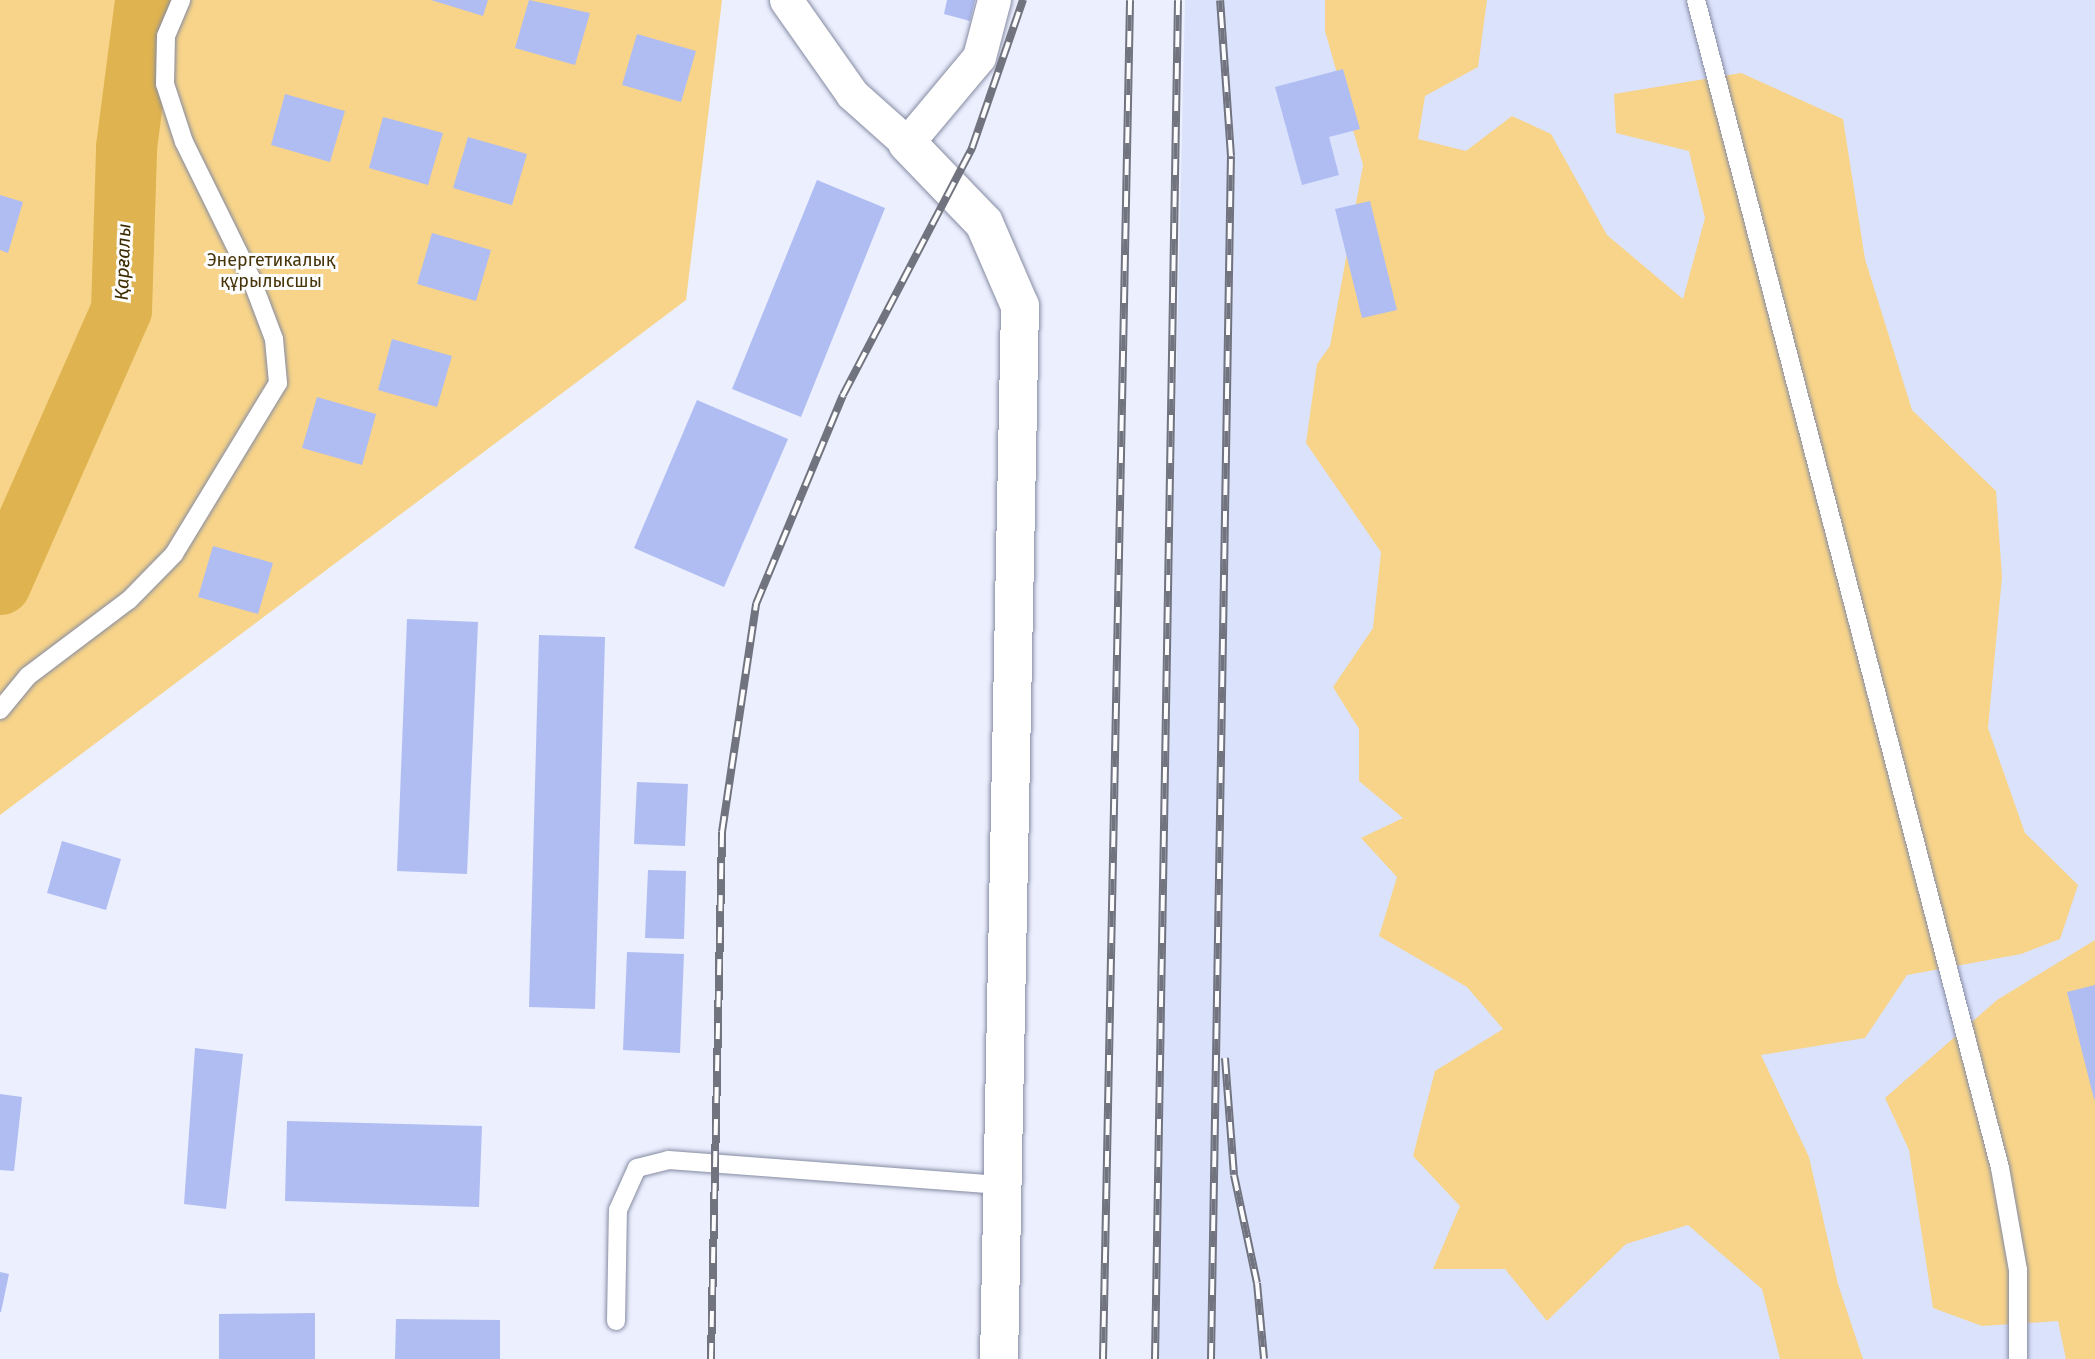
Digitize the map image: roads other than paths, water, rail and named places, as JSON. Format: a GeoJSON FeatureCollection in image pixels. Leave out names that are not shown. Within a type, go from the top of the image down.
{"type":"FeatureCollection","features":[{"type":"Feature","properties":{"kind":"street"},"geometry":{"type":"LineString","coordinates":[[786,0],[852,94],[907,143],[984,223],[1020,306],[999,1359]]}},
{"type":"Feature","properties":{"kind":"street"},"geometry":{"type":"LineString","coordinates":[[907,143],[979,57],[994,0]]}},
{"type":"Feature","properties":{"kind":"lane"},"geometry":{"type":"LineString","coordinates":[[0,710],[28,676],[129,600],[174,554],[278,383],[274,339],[251,278],[184,142],[165,84],[166,36],[181,0]]}},
{"type":"Feature","properties":{"kind":"lane"},"geometry":{"type":"LineString","coordinates":[[1696,0],[2000,1168],[2018,1270],[2018,1359]]}},
{"type":"Feature","properties":{"kind":"lane"},"geometry":{"type":"LineString","coordinates":[[616,1321],[618,1210],[637,1168],[668,1160],[1001,1185]]}},
{"type":"Feature","properties":{"kind":"waterway","name":"Қарғалы"},"geometry":{"type":"LineString","coordinates":[[0,584],[121,310],[126,147],[145,0]]}},
{"type":"Feature","properties":{"kind":"railway"},"geometry":{"type":"LineString","coordinates":[[711,1359],[722,832],[756,604],[843,395],[972,148],[1023,0]]}},
{"type":"Feature","properties":{"kind":"railway"},"geometry":{"type":"LineString","coordinates":[[1103,1359],[1130,0]]}},
{"type":"Feature","properties":{"kind":"railway"},"geometry":{"type":"LineString","coordinates":[[1155,1359],[1178,0]]}},
{"type":"Feature","properties":{"kind":"railway"},"geometry":{"type":"LineString","coordinates":[[1211,1359],[1231,156],[1220,0]]}},
{"type":"Feature","properties":{"kind":"railway"},"geometry":{"type":"LineString","coordinates":[[1225,1058],[1234,1175],[1257,1283],[1264,1359]]}},
{"type":"Feature","properties":{"kind":"park label","name":"Энергетикалық құрылысшы"},"geometry":{"type":"Point","coordinates":[271,271]}}]}
